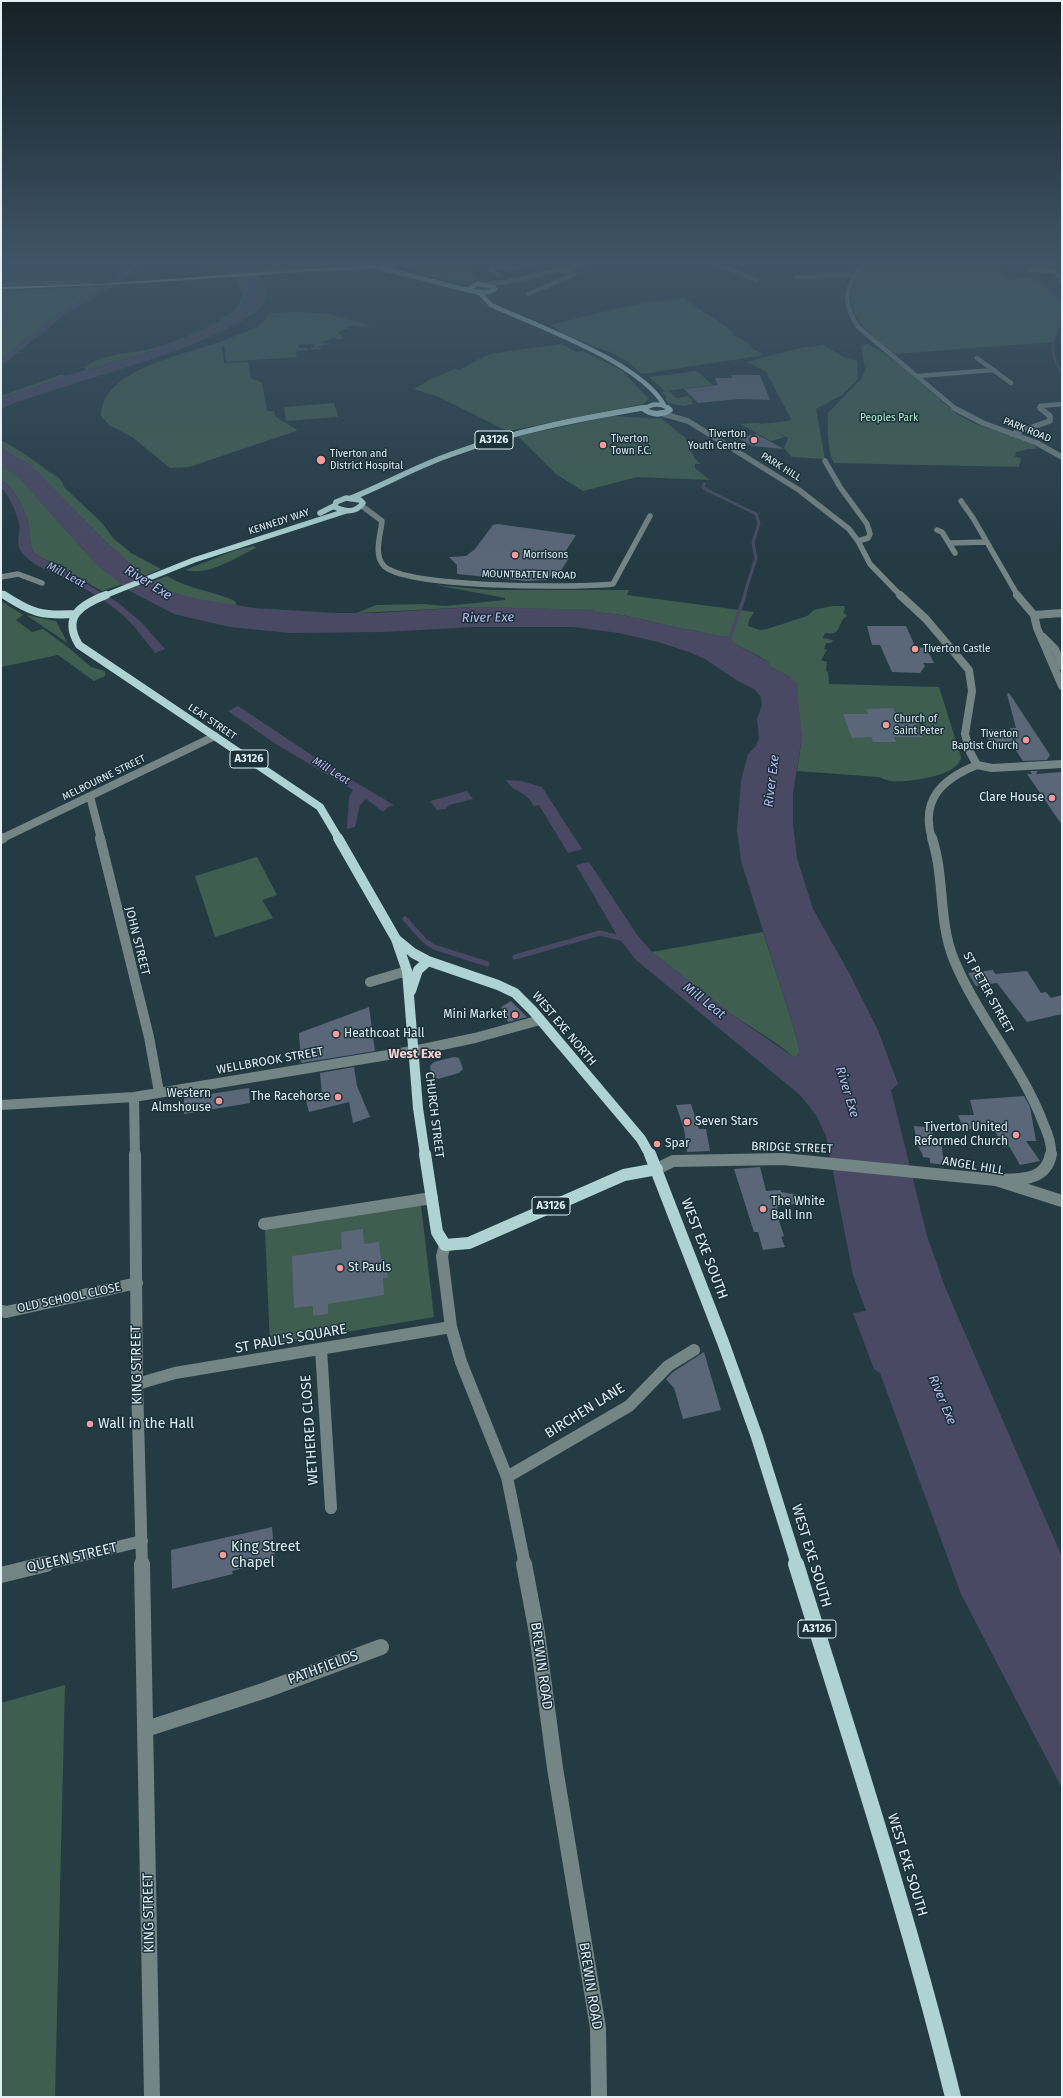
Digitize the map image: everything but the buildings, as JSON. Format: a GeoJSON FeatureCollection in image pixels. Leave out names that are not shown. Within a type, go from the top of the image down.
{"type":"FeatureCollection","features":[{"type":"Feature","properties":{"kind":"main road"},"geometry":{"type":"LineString","coordinates":[[615,362],[637,377],[656,395],[664,405],[670,410],[660,414],[645,410],[656,395]]}},
{"type":"Feature","properties":{"kind":"main road"},"geometry":{"type":"LineString","coordinates":[[649,406],[664,405]]}},
{"type":"Feature","properties":{"kind":"main road","name":"A3126"},"geometry":{"type":"LineString","coordinates":[[334,506],[338,500],[351,498],[442,458],[503,437],[569,420],[649,406]]}},
{"type":"Feature","properties":{"kind":"main road","name":"A3126"},"geometry":{"type":"LineString","coordinates":[[608,413],[649,412]]}},
{"type":"Feature","properties":{"kind":"main road","name":"A3126"},"geometry":{"type":"LineString","coordinates":[[349,510],[362,504],[384,484]]}},
{"type":"Feature","properties":{"kind":"main road"},"geometry":{"type":"LineString","coordinates":[[351,498],[360,500],[362,504]]}},
{"type":"Feature","properties":{"kind":"main road"},"geometry":{"type":"LineString","coordinates":[[334,506],[338,509],[349,510]]}},
{"type":"Feature","properties":{"kind":"main road","name":"KENNEDY WAY"},"geometry":{"type":"LineString","coordinates":[[217,552],[266,532],[319,514],[334,506]]}},
{"type":"Feature","properties":{"kind":"main road","name":"KENNEDY WAY"},"geometry":{"type":"LineString","coordinates":[[75,614],[98,598],[194,560],[349,510]]}},
{"type":"Feature","properties":{"kind":"main road"},"geometry":{"type":"LineString","coordinates":[[1,593],[26,609],[36,612],[58,615],[75,614]]}},
{"type":"Feature","properties":{"kind":"main road","name":"LEAT STREET"},"geometry":{"type":"LineString","coordinates":[[75,614],[71,623],[73,635],[79,645],[320,807],[362,875],[396,939]]}},
{"type":"Feature","properties":{"kind":"main road","name":"WEST EXE NORTH"},"geometry":{"type":"LineString","coordinates":[[396,939],[413,953],[428,961],[450,970],[498,985],[515,993],[540,1020],[641,1139],[657,1168]]}},
{"type":"Feature","properties":{"kind":"main road","name":"CHURCH STREET"},"geometry":{"type":"LineString","coordinates":[[396,939],[407,971],[410,993],[418,1108],[437,1232],[445,1245]]}},
{"type":"Feature","properties":{"kind":"main road"},"geometry":{"type":"LineString","coordinates":[[410,993],[418,970],[428,961]]}},
{"type":"Feature","properties":{"kind":"main road","name":"A3126"},"geometry":{"type":"LineString","coordinates":[[445,1245],[456,1246],[469,1243],[624,1175],[657,1168]]}},
{"type":"Feature","properties":{"kind":"main road","name":"WEST EXE SOUTH"},"geometry":{"type":"LineString","coordinates":[[657,1168],[723,1342],[779,1508],[909,1926],[930,2002],[953,2097]]}},
{"type":"Feature","properties":{"kind":"street","name":"PARK ROAD"},"geometry":{"type":"LineString","coordinates":[[900,362],[957,410],[975,420],[1039,444],[1062,457]]}},
{"type":"Feature","properties":{"kind":"street"},"geometry":{"type":"LineString","coordinates":[[983,362],[1011,383]]}},
{"type":"Feature","properties":{"kind":"street"},"geometry":{"type":"LineString","coordinates":[[918,376],[994,370]]}},
{"type":"Feature","properties":{"kind":"street"},"geometry":{"type":"LineString","coordinates":[[1012,434],[1023,428],[1049,422],[1050,416],[1039,408],[1062,404]]}},
{"type":"Feature","properties":{"kind":"street","name":"PARK HILL"},"geometry":{"type":"LineString","coordinates":[[670,410],[784,480],[849,528],[858,541],[870,564],[880,576],[926,619],[965,664],[971,676],[972,691],[965,734],[970,752],[977,765]]}},
{"type":"Feature","properties":{"kind":"street","name":"PARK HILL"},"geometry":{"type":"LineString","coordinates":[[660,414],[685,420]]}},
{"type":"Feature","properties":{"kind":"street"},"geometry":{"type":"LineString","coordinates":[[826,461],[840,487],[867,524],[870,534],[868,538],[858,541]]}},
{"type":"Feature","properties":{"kind":"street"},"geometry":{"type":"LineString","coordinates":[[961,501],[987,542],[1018,596],[1034,615],[1062,686]]}},
{"type":"Feature","properties":{"kind":"street","name":"MOUNTBATTEN ROAD"},"geometry":{"type":"LineString","coordinates":[[362,504],[380,519],[382,525],[380,529],[381,559],[384,566],[398,573],[492,585],[598,586],[613,584],[618,578],[650,516]]}},
{"type":"Feature","properties":{"kind":"street"},"geometry":{"type":"LineString","coordinates":[[349,510],[370,520],[380,529]]}},
{"type":"Feature","properties":{"kind":"street"},"geometry":{"type":"LineString","coordinates":[[937,530],[942,532],[955,553]]}},
{"type":"Feature","properties":{"kind":"street"},"geometry":{"type":"LineString","coordinates":[[948,543],[987,542]]}},
{"type":"Feature","properties":{"kind":"street"},"geometry":{"type":"LineString","coordinates":[[1,577],[18,574],[42,583]]}},
{"type":"Feature","properties":{"kind":"street"},"geometry":{"type":"LineString","coordinates":[[1034,615],[1062,613]]}},
{"type":"Feature","properties":{"kind":"street"},"geometry":{"type":"LineString","coordinates":[[1042,635],[1055,649],[1062,666]]}},
{"type":"Feature","properties":{"kind":"street","name":"MELBOURNE STREET"},"geometry":{"type":"LineString","coordinates":[[1,839],[215,736]]}},
{"type":"Feature","properties":{"kind":"street"},"geometry":{"type":"LineString","coordinates":[[977,765],[992,768],[1062,764]]}},
{"type":"Feature","properties":{"kind":"street","name":"ST PETER STREET"},"geometry":{"type":"LineString","coordinates":[[977,765],[942,786],[936,793],[930,806],[928,818],[936,854],[946,929],[954,959],[974,998],[1038,1107],[1051,1144],[1052,1157],[1050,1164],[1045,1170],[1038,1174],[1018,1179],[996,1180]]}},
{"type":"Feature","properties":{"kind":"street","name":"JOHN STREET"},"geometry":{"type":"LineString","coordinates":[[88,797],[91,800],[149,1037],[159,1092]]}},
{"type":"Feature","properties":{"kind":"street"},"geometry":{"type":"LineString","coordinates":[[370,982],[407,971]]}},
{"type":"Feature","properties":{"kind":"street","name":"WELLBROOK STREET"},"geometry":{"type":"LineString","coordinates":[[1,1105],[134,1097],[413,1051],[475,1038],[540,1020]]}},
{"type":"Feature","properties":{"kind":"street","name":"KING STREET"},"geometry":{"type":"LineString","coordinates":[[134,1097],[137,1384],[146,1729],[152,2097]]}},
{"type":"Feature","properties":{"kind":"street","name":"BRIDGE STREET"},"geometry":{"type":"LineString","coordinates":[[657,1168],[674,1161],[783,1159],[926,1172]]}},
{"type":"Feature","properties":{"kind":"street","name":"ANGEL HILL"},"geometry":{"type":"LineString","coordinates":[[926,1172],[996,1180],[1062,1201]]}},
{"type":"Feature","properties":{"kind":"street"},"geometry":{"type":"LineString","coordinates":[[264,1224],[432,1198]]}},
{"type":"Feature","properties":{"kind":"street","name":"BREWIN ROAD"},"geometry":{"type":"LineString","coordinates":[[445,1245],[442,1256],[451,1327],[461,1362],[507,1477],[512,1496],[537,1633],[555,1768],[598,2028],[599,2097]]}},
{"type":"Feature","properties":{"kind":"street","name":"OLD SCHOOL CLOSE"},"geometry":{"type":"LineString","coordinates":[[1,1311],[6,1312],[136,1283]]}},
{"type":"Feature","properties":{"kind":"street","name":"ST PAUL'S SQUARE"},"geometry":{"type":"LineString","coordinates":[[137,1384],[175,1373],[451,1327]]}},
{"type":"Feature","properties":{"kind":"street","name":"WETHERED CLOSE"},"geometry":{"type":"LineString","coordinates":[[321,1349],[331,1508]]}},
{"type":"Feature","properties":{"kind":"street","name":"BIRCHEN LANE"},"geometry":{"type":"LineString","coordinates":[[507,1477],[629,1406],[668,1366],[694,1350]]}},
{"type":"Feature","properties":{"kind":"street","name":"QUEEN STREET"},"geometry":{"type":"LineString","coordinates":[[1,1575],[142,1541]]}},
{"type":"Feature","properties":{"kind":"street","name":"PATHFIELDS"},"geometry":{"type":"LineString","coordinates":[[146,1729],[266,1690],[381,1648]]}},
{"type":"Feature","properties":{"kind":"green space"},"geometry":{"type":"Polygon","coordinates":[[[114,362],[85,370],[85,367],[91,363],[114,362]]]}},
{"type":"Feature","properties":{"kind":"green space"},"geometry":{"type":"Polygon","coordinates":[[[158,362],[248,362],[251,378],[262,383],[267,411],[274,411],[276,417],[297,430],[189,467],[170,468],[132,437],[109,425],[101,416],[105,400],[115,386],[130,375],[158,362]]]}},
{"type":"Feature","properties":{"kind":"green space"},"geometry":{"type":"Polygon","coordinates":[[[474,362],[605,362],[621,370],[649,399],[643,404],[507,431],[439,397],[414,389],[429,380],[455,369],[459,370],[474,362]]]}},
{"type":"Feature","properties":{"kind":"green space"},"geometry":{"type":"Polygon","coordinates":[[[627,362],[720,362],[642,374],[627,362]]]}},
{"type":"Feature","properties":{"kind":"green space"},"geometry":{"type":"Polygon","coordinates":[[[747,362],[857,362],[858,379],[842,395],[816,409],[825,459],[792,457],[784,448],[788,438],[768,427],[785,437],[771,441],[740,424],[761,424],[788,421],[791,419],[766,372],[747,362]]]}},
{"type":"Feature","properties":{"kind":"green space","name":"Peoples Park"},"geometry":{"type":"Polygon","coordinates":[[[864,362],[895,362],[958,415],[976,424],[1037,447],[1035,449],[1016,452],[1015,457],[1021,458],[1019,467],[834,463],[829,447],[828,413],[862,378],[865,370],[864,362]]]}},
{"type":"Feature","properties":{"kind":"green space"},"geometry":{"type":"Polygon","coordinates":[[[697,371],[713,385],[665,391],[649,377],[697,371]]]}},
{"type":"Feature","properties":{"kind":"green space"},"geometry":{"type":"Polygon","coordinates":[[[60,375],[67,376],[1,398],[1,396],[60,375]]]}},
{"type":"Feature","properties":{"kind":"green space"},"geometry":{"type":"Polygon","coordinates":[[[669,391],[676,398],[688,396],[693,401],[691,401],[693,404],[684,406],[668,403],[665,399],[667,397],[661,392],[669,391]]]}},
{"type":"Feature","properties":{"kind":"green space"},"geometry":{"type":"Polygon","coordinates":[[[334,403],[338,417],[286,421],[284,407],[334,403]]]}},
{"type":"Feature","properties":{"kind":"green space"},"geometry":{"type":"Polygon","coordinates":[[[613,416],[662,419],[687,439],[685,439],[691,445],[689,446],[695,459],[701,464],[695,464],[695,468],[710,480],[637,477],[583,491],[556,474],[518,436],[613,416]]]}},
{"type":"Feature","properties":{"kind":"green space"},"geometry":{"type":"Polygon","coordinates":[[[1,440],[59,478],[64,487],[102,523],[113,538],[131,553],[161,569],[144,576],[107,543],[28,463],[18,459],[1,447],[1,440]]]}},
{"type":"Feature","properties":{"kind":"green space"},"geometry":{"type":"Polygon","coordinates":[[[1,466],[16,474],[97,565],[123,584],[102,591],[34,553],[31,547],[29,527],[25,513],[19,500],[1,479],[1,466]]]}},
{"type":"Feature","properties":{"kind":"green space"},"geometry":{"type":"Polygon","coordinates":[[[254,546],[256,548],[222,565],[204,570],[185,570],[236,550],[254,546]]]}},
{"type":"Feature","properties":{"kind":"green space"},"geometry":{"type":"Polygon","coordinates":[[[167,576],[183,584],[235,601],[237,606],[171,592],[151,582],[167,576]]]}},
{"type":"Feature","properties":{"kind":"green space"},"geometry":{"type":"Polygon","coordinates":[[[436,585],[488,590],[629,590],[627,595],[754,612],[749,620],[748,626],[760,630],[807,616],[814,610],[832,606],[844,606],[845,609],[843,612],[847,616],[837,631],[825,633],[823,638],[833,640],[831,643],[826,643],[824,649],[827,650],[821,660],[827,662],[826,671],[828,672],[829,684],[939,687],[961,757],[958,764],[952,769],[931,777],[908,781],[891,781],[879,777],[797,771],[802,737],[790,677],[771,667],[767,661],[757,655],[733,643],[730,637],[718,636],[622,615],[596,612],[593,610],[474,607],[357,613],[376,605],[424,604],[445,606],[505,600],[505,598],[436,585]]]}},
{"type":"Feature","properties":{"kind":"green space"},"geometry":{"type":"Polygon","coordinates":[[[1,601],[23,615],[16,620],[32,632],[43,629],[69,648],[91,667],[105,671],[105,676],[94,681],[58,655],[1,667],[1,601]]]}},
{"type":"Feature","properties":{"kind":"green space"},"geometry":{"type":"Polygon","coordinates":[[[26,615],[56,621],[67,642],[66,642],[26,615]]]}},
{"type":"Feature","properties":{"kind":"green space"},"geometry":{"type":"Polygon","coordinates":[[[257,857],[277,895],[262,900],[273,918],[215,937],[195,876],[257,857]]]}},
{"type":"Feature","properties":{"kind":"green space"},"geometry":{"type":"Polygon","coordinates":[[[763,932],[800,1052],[795,1058],[776,1043],[731,1014],[652,952],[763,932]]]}},
{"type":"Feature","properties":{"kind":"green space"},"geometry":{"type":"Polygon","coordinates":[[[421,1205],[434,1317],[270,1345],[265,1229],[421,1205]]]}},
{"type":"Feature","properties":{"kind":"green space"},"geometry":{"type":"Polygon","coordinates":[[[65,1685],[55,2097],[1,2097],[1,1703],[65,1685]]]}},
{"type":"Feature","properties":{"kind":"water"},"geometry":{"type":"Polygon","coordinates":[[[1,362],[6,362],[1,366],[1,362]]]}},
{"type":"Feature","properties":{"kind":"water"},"geometry":{"type":"Polygon","coordinates":[[[115,362],[143,362],[34,396],[1,409],[1,398],[62,377],[115,362]]]}},
{"type":"Feature","properties":{"kind":"water"},"geometry":{"type":"Polygon","coordinates":[[[1,447],[18,459],[28,463],[107,543],[151,582],[174,593],[198,599],[254,608],[335,613],[375,613],[474,607],[593,610],[596,612],[622,615],[718,636],[730,637],[733,643],[767,661],[771,667],[790,677],[797,684],[802,737],[793,793],[793,825],[797,858],[813,909],[848,971],[877,1028],[898,1084],[891,1090],[927,1236],[945,1287],[1062,1557],[1062,1788],[961,1594],[880,1373],[874,1369],[853,1313],[866,1311],[853,1275],[826,1136],[816,1115],[800,1095],[636,960],[618,937],[576,865],[589,862],[638,936],[652,952],[731,1014],[795,1058],[800,1052],[792,1022],[741,861],[737,830],[741,781],[748,754],[756,746],[759,738],[757,719],[762,705],[761,697],[754,689],[738,681],[705,659],[658,642],[619,633],[573,627],[472,627],[384,632],[290,633],[230,627],[174,614],[130,591],[97,565],[16,474],[1,466],[1,447]]]}},
{"type":"Feature","properties":{"kind":"water","name":"Mill Leat"},"geometry":{"type":"Polygon","coordinates":[[[1,479],[11,489],[22,506],[30,531],[32,550],[34,553],[117,602],[140,621],[165,649],[155,653],[132,624],[110,605],[71,581],[42,568],[24,555],[19,547],[18,519],[10,500],[1,488],[1,479]]]}},
{"type":"Feature","properties":{"kind":"water","name":"Mill Leat"},"geometry":{"type":"Polygon","coordinates":[[[238,706],[328,766],[394,805],[388,807],[383,812],[366,799],[360,805],[355,827],[347,829],[349,797],[353,790],[276,744],[228,711],[238,706]]]}},
{"type":"Feature","properties":{"kind":"water"},"geometry":{"type":"Polygon","coordinates":[[[506,780],[521,781],[542,787],[582,849],[568,853],[539,805],[534,806],[527,796],[509,785],[506,780]]]}},
{"type":"Feature","properties":{"kind":"water"},"geometry":{"type":"Polygon","coordinates":[[[467,791],[473,799],[449,805],[446,809],[437,810],[430,801],[467,791]]]}},
{"type":"Feature","properties":{"kind":"waterway"},"geometry":{"type":"LineString","coordinates":[[1056,362],[1062,373]]}},
{"type":"Feature","properties":{"kind":"waterway"},"geometry":{"type":"LineString","coordinates":[[704,484],[703,487],[707,490],[756,514],[759,523],[753,543],[756,558],[744,596]]}},
{"type":"Feature","properties":{"kind":"waterway"},"geometry":{"type":"LineString","coordinates":[[730,637],[745,595]]}},
{"type":"Feature","properties":{"kind":"waterway"},"geometry":{"type":"LineString","coordinates":[[1050,648],[1062,676]]}},
{"type":"Feature","properties":{"kind":"waterway"},"geometry":{"type":"LineString","coordinates":[[405,919],[425,941],[434,947],[487,964]]}},
{"type":"Feature","properties":{"kind":"waterway"},"geometry":{"type":"LineString","coordinates":[[515,957],[600,933],[624,939]]}},
{"type":"Feature","properties":{"kind":"place","name":"Tiverton Youth Centre"},"geometry":{"type":"Point","coordinates":[754,440]}},
{"type":"Feature","properties":{"kind":"place","name":"Tiverton Town F.C."},"geometry":{"type":"Point","coordinates":[603,445]}},
{"type":"Feature","properties":{"kind":"place","name":"Tiverton and District Hospital"},"geometry":{"type":"Point","coordinates":[321,460]}},
{"type":"Feature","properties":{"kind":"place","name":"Morrisons"},"geometry":{"type":"Point","coordinates":[515,555]}},
{"type":"Feature","properties":{"kind":"place","name":"Tiverton Castle"},"geometry":{"type":"Point","coordinates":[915,649]}},
{"type":"Feature","properties":{"kind":"place","name":"Church of Saint Peter"},"geometry":{"type":"Point","coordinates":[886,725]}},
{"type":"Feature","properties":{"kind":"place","name":"Tiverton Baptist Church"},"geometry":{"type":"Point","coordinates":[1026,740]}},
{"type":"Feature","properties":{"kind":"place","name":"Clare House"},"geometry":{"type":"Point","coordinates":[1052,798]}},
{"type":"Feature","properties":{"kind":"place","name":"Mini Market"},"geometry":{"type":"Point","coordinates":[515,1015]}},
{"type":"Feature","properties":{"kind":"place","name":"Heathcoat Hall"},"geometry":{"type":"Point","coordinates":[336,1034]}},
{"type":"Feature","properties":{"kind":"place","name":"The Racehorse"},"geometry":{"type":"Point","coordinates":[338,1097]}},
{"type":"Feature","properties":{"kind":"place","name":"Western Almshouse"},"geometry":{"type":"Point","coordinates":[219,1101]}},
{"type":"Feature","properties":{"kind":"place","name":"Seven Stars"},"geometry":{"type":"Point","coordinates":[687,1122]}},
{"type":"Feature","properties":{"kind":"place","name":"Tiverton United Reformed Church"},"geometry":{"type":"Point","coordinates":[1016,1135]}},
{"type":"Feature","properties":{"kind":"place","name":"Spar"},"geometry":{"type":"Point","coordinates":[657,1144]}},
{"type":"Feature","properties":{"kind":"place","name":"The White Ball Inn"},"geometry":{"type":"Point","coordinates":[763,1209]}},
{"type":"Feature","properties":{"kind":"place","name":"St Pauls"},"geometry":{"type":"Point","coordinates":[340,1268]}},
{"type":"Feature","properties":{"kind":"place","name":"Wall in the Hall"},"geometry":{"type":"Point","coordinates":[90,1424]}},
{"type":"Feature","properties":{"kind":"place","name":"King Street Chapel"},"geometry":{"type":"Point","coordinates":[223,1555]}},
{"type":"Feature","properties":{"kind":"district","name":"West Exe"},"geometry":{"type":"Point","coordinates":[415,1054]}},
{"type":"Feature","properties":{"kind":"water label","name":"River Exe"},"geometry":{"type":"Point","coordinates":[148,583]}},
{"type":"Feature","properties":{"kind":"water label","name":"River Exe"},"geometry":{"type":"Point","coordinates":[488,618]}},
{"type":"Feature","properties":{"kind":"water label","name":"River Exe"},"geometry":{"type":"Point","coordinates":[772,781]}},
{"type":"Feature","properties":{"kind":"water label","name":"River Exe"},"geometry":{"type":"Point","coordinates":[847,1092]}},
{"type":"Feature","properties":{"kind":"water label","name":"River Exe"},"geometry":{"type":"Point","coordinates":[942,1400]}}]}
